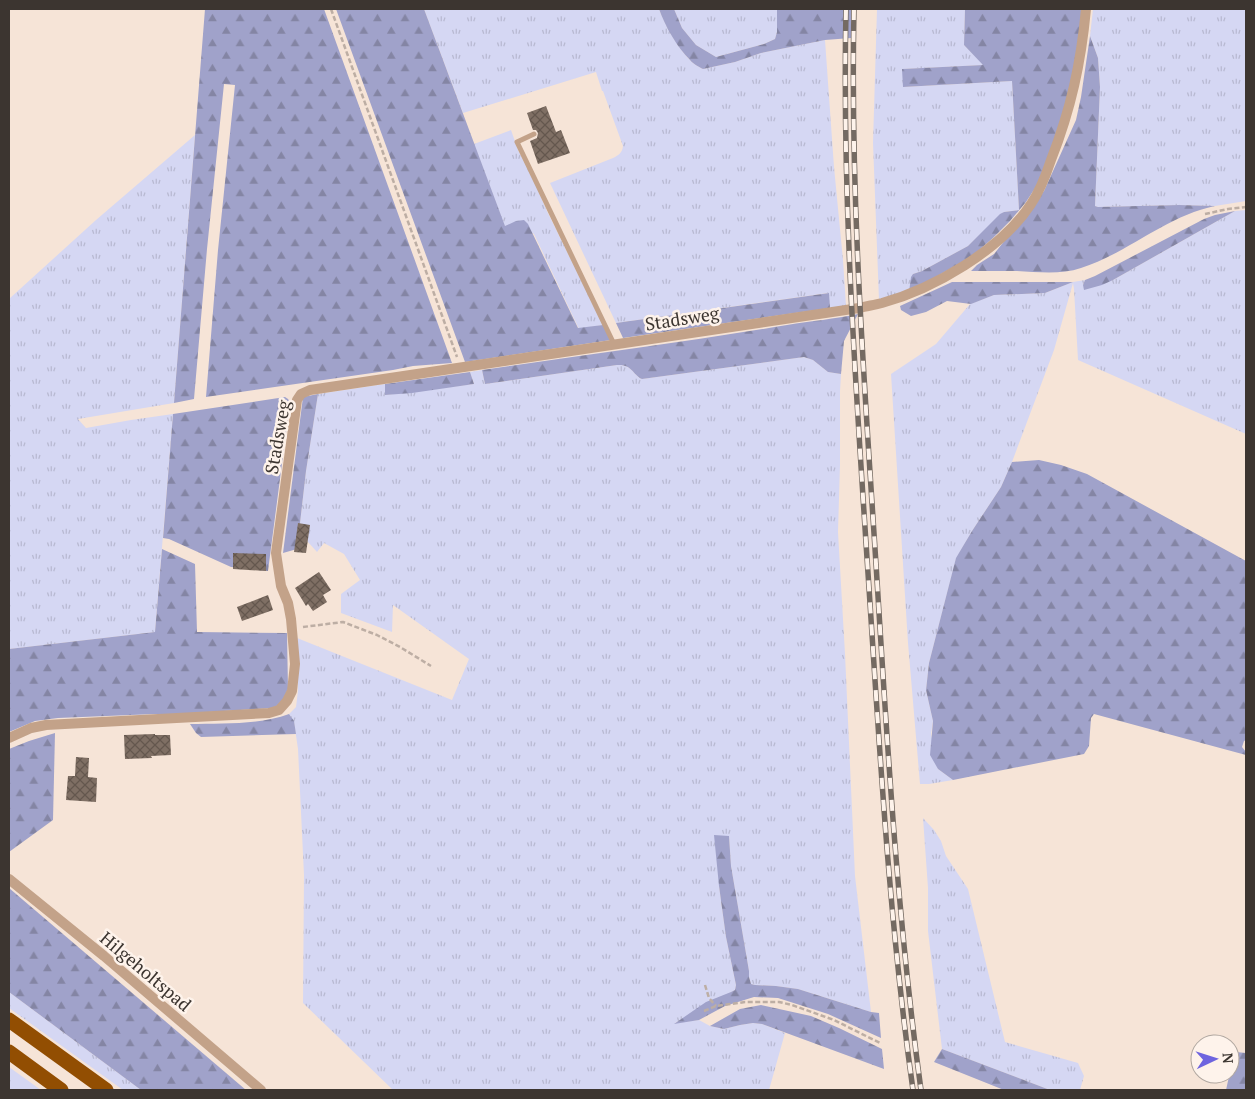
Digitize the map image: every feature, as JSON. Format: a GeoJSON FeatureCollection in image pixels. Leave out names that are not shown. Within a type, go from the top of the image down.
{"type":"FeatureCollection","features":[{"type":"Feature","properties":{"kind":"highway"},"geometry":{"type":"LineString","coordinates":[[9,1020],[106,1090]]}},
{"type":"Feature","properties":{"kind":"highway"},"geometry":{"type":"LineString","coordinates":[[9,1052],[61,1090]]}},
{"type":"Feature","properties":{"kind":"street","name":"Stadsweg"},"geometry":{"type":"LineString","coordinates":[[9,738],[31,728],[46,725],[269,713],[279,710],[287,701],[292,691],[295,664],[288,604],[281,586],[276,553],[296,400],[301,394],[310,390],[859,308],[882,303],[923,288],[977,257],[1002,238],[1019,220],[1032,203],[1046,173],[1063,128],[1073,93],[1080,60],[1086,9]]}},
{"type":"Feature","properties":{"kind":"street","name":"Hilgeholtspad"},"geometry":{"type":"LineString","coordinates":[[9,879],[104,956],[261,1090]]}},
{"type":"Feature","properties":{"kind":"lane"},"geometry":{"type":"LineString","coordinates":[[534,134],[517,142],[614,344]]}},
{"type":"Feature","properties":{"kind":"path"},"geometry":{"type":"LineString","coordinates":[[331,9],[461,368]]}},
{"type":"Feature","properties":{"kind":"path"},"geometry":{"type":"LineString","coordinates":[[1205,214],[1246,207]]}},
{"type":"Feature","properties":{"kind":"path"},"geometry":{"type":"LineString","coordinates":[[292,629],[343,622],[377,635],[431,666]]}},
{"type":"Feature","properties":{"kind":"path"},"geometry":{"type":"LineString","coordinates":[[705,985],[709,998],[716,1006]]}},
{"type":"Feature","properties":{"kind":"path"},"geometry":{"type":"LineString","coordinates":[[704,1011],[716,1006],[745,1002],[779,1002],[834,1020],[880,1043]]}},
{"type":"Feature","properties":{"kind":"green space"},"geometry":{"type":"Polygon","coordinates":[[[205,9],[324,9],[452,363],[413,366],[206,397],[218,250],[235,85],[224,84],[194,399],[174,403],[205,9]]]}},
{"type":"Feature","properties":{"kind":"green space"},"geometry":{"type":"Polygon","coordinates":[[[336,9],[424,9],[505,226],[524,220],[528,224],[578,328],[603,325],[611,340],[465,362],[336,9]]]}},
{"type":"Feature","properties":{"kind":"green space"},"geometry":{"type":"Polygon","coordinates":[[[424,9],[659,9],[668,29],[685,55],[703,69],[735,62],[761,53],[825,40],[846,306],[830,308],[828,293],[616,323],[550,183],[613,158],[619,155],[622,150],[623,146],[596,72],[463,113],[424,9]]]}},
{"type":"Feature","properties":{"kind":"green space"},"geometry":{"type":"Polygon","coordinates":[[[659,9],[674,9],[682,28],[696,45],[716,57],[764,44],[775,39],[777,32],[777,9],[851,9],[851,38],[825,40],[761,53],[735,62],[703,69],[693,63],[676,43],[659,9]]]}},
{"type":"Feature","properties":{"kind":"green space"},"geometry":{"type":"Polygon","coordinates":[[[674,9],[777,9],[777,32],[775,39],[764,44],[716,57],[696,45],[682,28],[674,9]]]}},
{"type":"Feature","properties":{"kind":"green space"},"geometry":{"type":"Polygon","coordinates":[[[877,9],[965,9],[964,45],[984,65],[903,69],[904,87],[1012,81],[1019,210],[1004,212],[968,246],[913,274],[909,292],[879,300],[873,143],[877,9]]]}},
{"type":"Feature","properties":{"kind":"green space"},"geometry":{"type":"Polygon","coordinates":[[[965,9],[1083,9],[1076,75],[1041,179],[1026,202],[1010,221],[993,238],[971,257],[909,292],[913,274],[968,246],[1000,214],[1019,210],[1012,81],[903,87],[902,69],[983,65],[964,45],[965,9]]]}},
{"type":"Feature","properties":{"kind":"green space"},"geometry":{"type":"Polygon","coordinates":[[[1093,9],[1246,9],[1246,201],[1215,206],[1095,206],[1100,86],[1098,58],[1090,36],[1093,9]]]}},
{"type":"Feature","properties":{"kind":"green space"},"geometry":{"type":"Polygon","coordinates":[[[1090,36],[1098,58],[1100,87],[1095,206],[1215,206],[1180,218],[1115,253],[1081,268],[1065,272],[971,271],[994,254],[1044,191],[1076,120],[1090,36]]]}},
{"type":"Feature","properties":{"kind":"green space"},"geometry":{"type":"Polygon","coordinates":[[[511,130],[518,150],[603,325],[579,329],[534,234],[516,222],[505,227],[474,144],[511,130]]]}},
{"type":"Feature","properties":{"kind":"green space"},"geometry":{"type":"Polygon","coordinates":[[[195,135],[174,403],[78,419],[86,428],[173,414],[155,632],[9,649],[9,299],[96,220],[195,135]]]}},
{"type":"Feature","properties":{"kind":"green space"},"geometry":{"type":"Polygon","coordinates":[[[1246,210],[1246,434],[1078,360],[1073,283],[1054,350],[1012,462],[1001,487],[956,559],[929,663],[926,690],[933,721],[931,734],[938,769],[953,780],[920,784],[908,643],[891,374],[936,344],[970,304],[994,295],[1045,293],[1073,282],[1085,280],[1083,285],[1113,280],[1235,211],[1246,210]]]}},
{"type":"Feature","properties":{"kind":"green space"},"geometry":{"type":"Polygon","coordinates":[[[1235,211],[1113,280],[1084,290],[1085,280],[1204,219],[1235,211]]]}},
{"type":"Feature","properties":{"kind":"green space"},"geometry":{"type":"Polygon","coordinates":[[[952,282],[1073,282],[1045,293],[994,295],[971,304],[947,301],[926,312],[911,316],[901,310],[900,306],[952,282]]]}},
{"type":"Feature","properties":{"kind":"green space"},"geometry":{"type":"Polygon","coordinates":[[[829,293],[830,308],[623,338],[616,323],[829,293]]]}},
{"type":"Feature","properties":{"kind":"green space"},"geometry":{"type":"Polygon","coordinates":[[[858,314],[844,341],[841,374],[828,372],[813,360],[804,357],[642,379],[626,366],[617,365],[485,384],[482,370],[711,337],[858,314]]]}},
{"type":"Feature","properties":{"kind":"green space"},"geometry":{"type":"Polygon","coordinates":[[[804,357],[813,360],[828,372],[841,374],[838,532],[855,876],[871,1012],[798,989],[751,984],[731,866],[729,836],[719,886],[726,937],[736,985],[735,990],[675,1023],[699,1020],[710,1026],[724,1029],[753,1023],[762,1024],[785,1033],[769,1090],[393,1090],[303,1003],[304,875],[298,749],[294,722],[289,714],[296,707],[298,691],[297,638],[452,700],[469,659],[393,605],[392,632],[341,613],[341,594],[360,580],[344,554],[324,543],[317,552],[299,532],[318,394],[385,384],[385,395],[474,384],[470,372],[482,370],[485,384],[617,365],[626,366],[642,379],[804,357]]]}},
{"type":"Feature","properties":{"kind":"green space"},"geometry":{"type":"Polygon","coordinates":[[[470,372],[474,384],[385,395],[385,384],[470,372]]]}},
{"type":"Feature","properties":{"kind":"green space"},"geometry":{"type":"Polygon","coordinates":[[[318,394],[306,471],[297,549],[283,553],[303,397],[318,394]]]}},
{"type":"Feature","properties":{"kind":"green space"},"geometry":{"type":"Polygon","coordinates":[[[285,397],[290,402],[268,571],[231,567],[163,538],[173,414],[285,397]]]}},
{"type":"Feature","properties":{"kind":"green space"},"geometry":{"type":"Polygon","coordinates":[[[1039,460],[1087,474],[1246,561],[1246,740],[1242,747],[1246,755],[1094,714],[1091,718],[1089,746],[1084,754],[953,780],[938,769],[930,755],[933,721],[926,690],[929,663],[956,558],[1001,487],[1012,462],[1039,460]]]}},
{"type":"Feature","properties":{"kind":"green space"},"geometry":{"type":"Polygon","coordinates":[[[162,549],[195,564],[197,632],[287,633],[288,689],[281,704],[272,708],[177,714],[58,718],[35,721],[9,732],[9,649],[155,632],[162,549]]]}},
{"type":"Feature","properties":{"kind":"green space"},"geometry":{"type":"Polygon","coordinates":[[[289,714],[294,721],[296,734],[201,737],[190,724],[253,722],[278,718],[289,714]]]}},
{"type":"Feature","properties":{"kind":"green space"},"geometry":{"type":"Polygon","coordinates":[[[55,733],[53,820],[9,852],[9,749],[55,733]]]}},
{"type":"Feature","properties":{"kind":"green space"},"geometry":{"type":"Polygon","coordinates":[[[923,818],[941,841],[946,856],[968,889],[1005,1042],[1078,1063],[1084,1076],[1080,1090],[1050,1090],[942,1049],[928,931],[928,888],[923,818]]]}},
{"type":"Feature","properties":{"kind":"green space"},"geometry":{"type":"Polygon","coordinates":[[[714,835],[729,836],[731,866],[751,984],[798,989],[879,1013],[881,1038],[828,1014],[778,998],[754,997],[725,1006],[699,1020],[674,1024],[706,1002],[735,990],[736,985],[726,937],[719,886],[714,835]]]}},
{"type":"Feature","properties":{"kind":"green space"},"geometry":{"type":"Polygon","coordinates":[[[9,888],[246,1090],[141,1090],[9,992],[9,888]]]}},
{"type":"Feature","properties":{"kind":"green space"},"geometry":{"type":"Polygon","coordinates":[[[9,992],[141,1090],[123,1090],[9,1008],[9,992]]]}},
{"type":"Feature","properties":{"kind":"green space"},"geometry":{"type":"Polygon","coordinates":[[[761,1005],[811,1016],[882,1049],[884,1069],[762,1024],[753,1023],[724,1029],[710,1026],[740,1009],[761,1005]]]}},
{"type":"Feature","properties":{"kind":"green space"},"geometry":{"type":"Polygon","coordinates":[[[942,1049],[1050,1090],[1004,1090],[934,1062],[942,1049]]]}},
{"type":"Feature","properties":{"kind":"green space"},"geometry":{"type":"Polygon","coordinates":[[[1240,1052],[1246,1053],[1246,1090],[1226,1090],[1227,1084],[1240,1084],[1240,1052]]]}},
{"type":"Feature","properties":{"kind":"green space"},"geometry":{"type":"Polygon","coordinates":[[[9,1067],[41,1090],[12,1090],[9,1088],[9,1067]]]}},
{"type":"Feature","properties":{"kind":"building"},"geometry":{"type":"Polygon","coordinates":[[[546,106],[556,132],[561,130],[570,153],[538,164],[530,141],[537,138],[538,133],[536,130],[533,130],[527,113],[546,106]]]}},
{"type":"Feature","properties":{"kind":"building"},"geometry":{"type":"Polygon","coordinates":[[[298,523],[310,525],[306,553],[294,552],[298,523]]]}},
{"type":"Feature","properties":{"kind":"building"},"geometry":{"type":"Polygon","coordinates":[[[233,553],[266,554],[266,571],[233,569],[233,553]]]}},
{"type":"Feature","properties":{"kind":"building"},"geometry":{"type":"Polygon","coordinates":[[[319,572],[331,590],[323,595],[327,602],[313,611],[308,604],[306,606],[295,588],[319,572]]]}},
{"type":"Feature","properties":{"kind":"building"},"geometry":{"type":"Polygon","coordinates":[[[268,595],[273,610],[242,621],[237,607],[268,595]]]}},
{"type":"Feature","properties":{"kind":"building"},"geometry":{"type":"Polygon","coordinates":[[[124,735],[170,735],[171,755],[125,759],[124,735]]]}},
{"type":"Feature","properties":{"kind":"building"},"geometry":{"type":"Polygon","coordinates":[[[76,757],[89,758],[88,777],[97,778],[96,802],[66,800],[68,776],[75,776],[76,757]]]}},
{"type":"Feature","properties":{"kind":"railway"},"geometry":{"type":"LineString","coordinates":[[846,9],[845,78],[848,215],[858,421],[885,825],[897,958],[913,1090]]}},
{"type":"Feature","properties":{"kind":"railway"},"geometry":{"type":"LineString","coordinates":[[854,9],[853,79],[856,217],[867,425],[899,894],[921,1090]]}}]}
